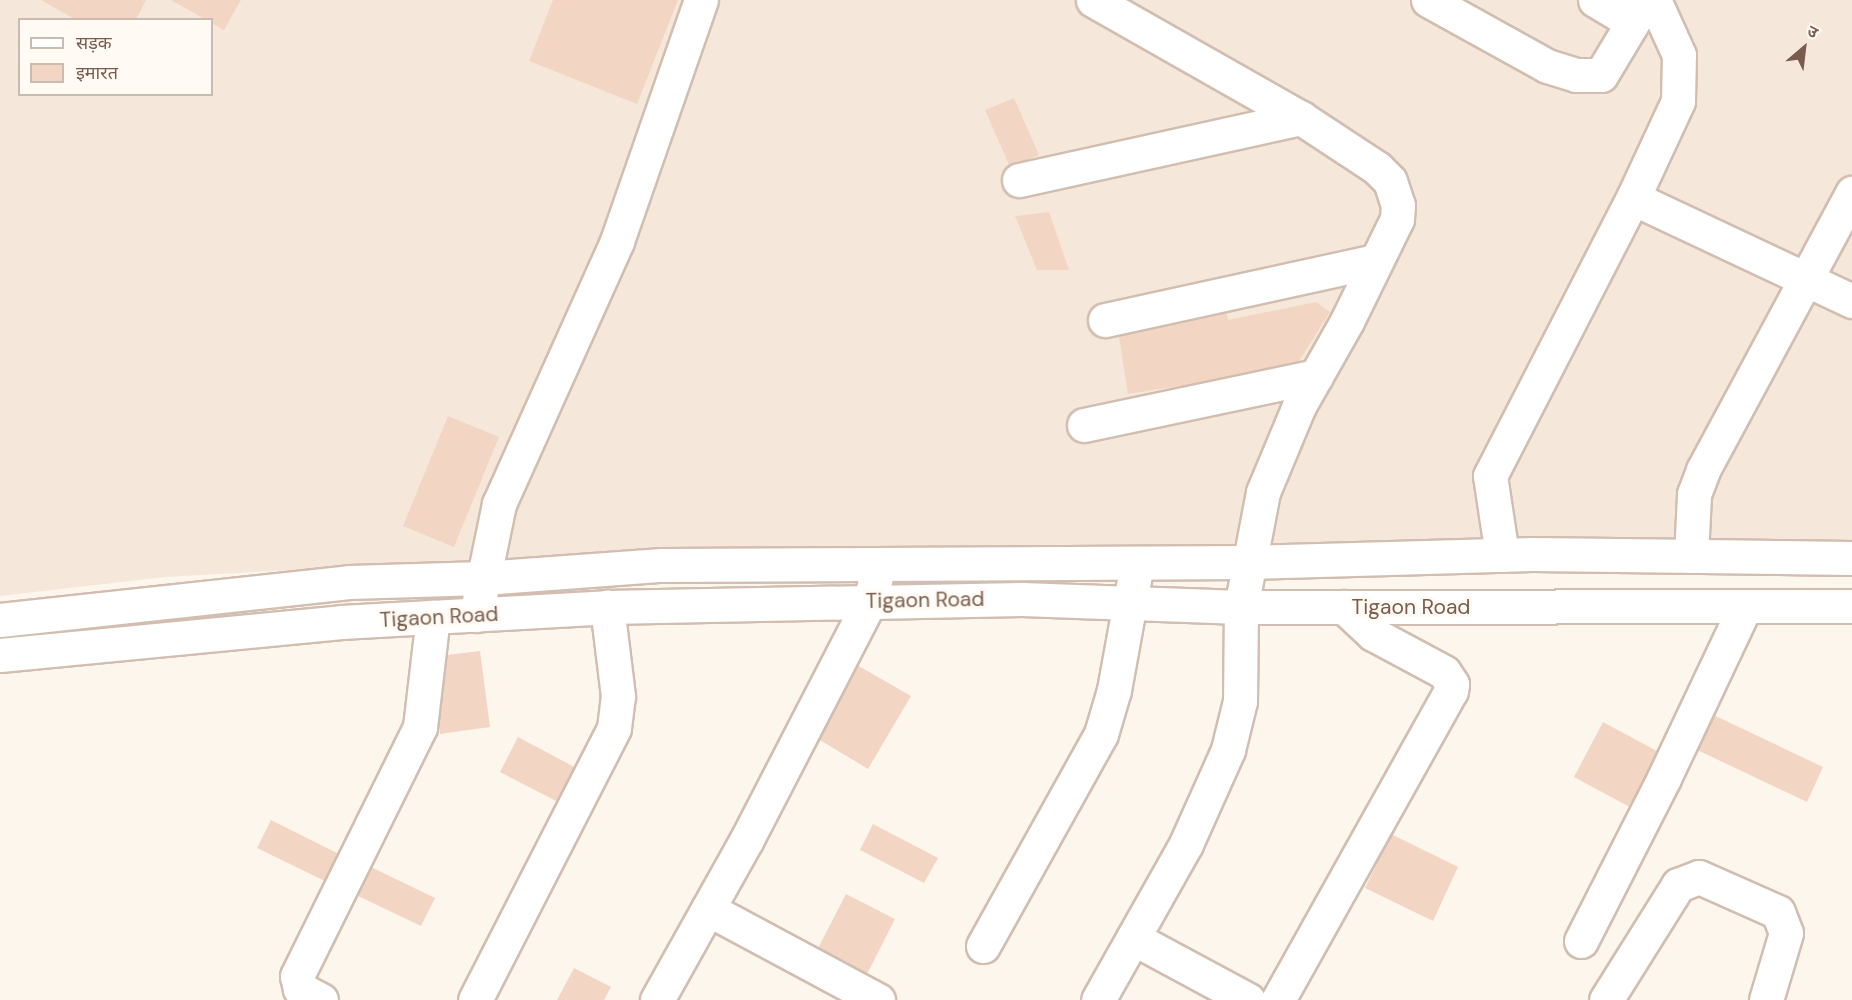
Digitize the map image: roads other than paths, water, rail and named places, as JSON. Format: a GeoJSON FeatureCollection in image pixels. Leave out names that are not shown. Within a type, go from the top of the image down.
{"type":"FeatureCollection","features":[{"type":"Feature","properties":{"kind":"street"},"geometry":{"type":"LineString","coordinates":[[476,615],[499,504],[617,241],[701,0]]}},
{"type":"Feature","properties":{"kind":"street"},"geometry":{"type":"LineString","coordinates":[[1094,0],[1301,118],[1377,168],[1396,192],[1396,219],[1377,261],[1275,457],[1263,492],[1241,607],[1240,701],[1231,740],[1204,807],[1098,1000]]}},
{"type":"Feature","properties":{"kind":"street"},"geometry":{"type":"LineString","coordinates":[[1428,0],[1547,66],[1575,75],[1600,75],[1644,7]]}},
{"type":"Feature","properties":{"kind":"street"},"geometry":{"type":"LineString","coordinates":[[1502,555],[1490,476],[1633,198],[1678,101],[1681,81],[1674,36],[1644,7],[1594,0]]}},
{"type":"Feature","properties":{"kind":"street"},"geometry":{"type":"LineString","coordinates":[[1019,180],[1301,118]]}},
{"type":"Feature","properties":{"kind":"street"},"geometry":{"type":"LineString","coordinates":[[1691,556],[1698,481],[1852,192]]}},
{"type":"Feature","properties":{"kind":"street"},"geometry":{"type":"LineString","coordinates":[[1633,198],[1805,281],[1852,301]]}},
{"type":"Feature","properties":{"kind":"street"},"geometry":{"type":"LineString","coordinates":[[1106,320],[1377,261]]}},
{"type":"Feature","properties":{"kind":"street"},"geometry":{"type":"LineString","coordinates":[[1084,425],[1316,376]]}},
{"type":"Feature","properties":{"kind":"street","name":"Tigaon Road"},"geometry":{"type":"LineString","coordinates":[[0,620],[408,579],[483,578],[662,565],[1248,562],[1502,555],[1852,558]]}},
{"type":"Feature","properties":{"kind":"street"},"geometry":{"type":"LineString","coordinates":[[983,946],[1101,734],[1114,690],[1137,563]]}},
{"type":"Feature","properties":{"kind":"street"},"geometry":{"type":"LineString","coordinates":[[657,1000],[708,909],[870,601],[879,564]]}},
{"type":"Feature","properties":{"kind":"street","name":"Tigaon Road"},"geometry":{"type":"LineString","coordinates":[[0,655],[341,622],[606,607],[1022,598],[1241,607],[1852,606]]}},
{"type":"Feature","properties":{"kind":"street"},"geometry":{"type":"LineString","coordinates":[[475,1000],[614,728],[618,696],[606,607]]}},
{"type":"Feature","properties":{"kind":"street"},"geometry":{"type":"LineString","coordinates":[[1278,1000],[1451,690],[1452,684],[1444,672],[1373,634],[1344,607]]}},
{"type":"Feature","properties":{"kind":"street"},"geometry":{"type":"LineString","coordinates":[[1581,941],[1664,778],[1745,607]]}},
{"type":"Feature","properties":{"kind":"street"},"geometry":{"type":"LineString","coordinates":[[321,1000],[300,988],[297,976],[420,728],[433,617]]}},
{"type":"Feature","properties":{"kind":"street"},"geometry":{"type":"LineString","coordinates":[[1606,1000],[1678,885],[1699,877],[1778,912],[1786,933],[1766,1000]]}},
{"type":"Feature","properties":{"kind":"street"},"geometry":{"type":"LineString","coordinates":[[708,909],[878,1000]]}},
{"type":"Feature","properties":{"kind":"street"},"geometry":{"type":"LineString","coordinates":[[1133,938],[1248,1000]]}}]}
